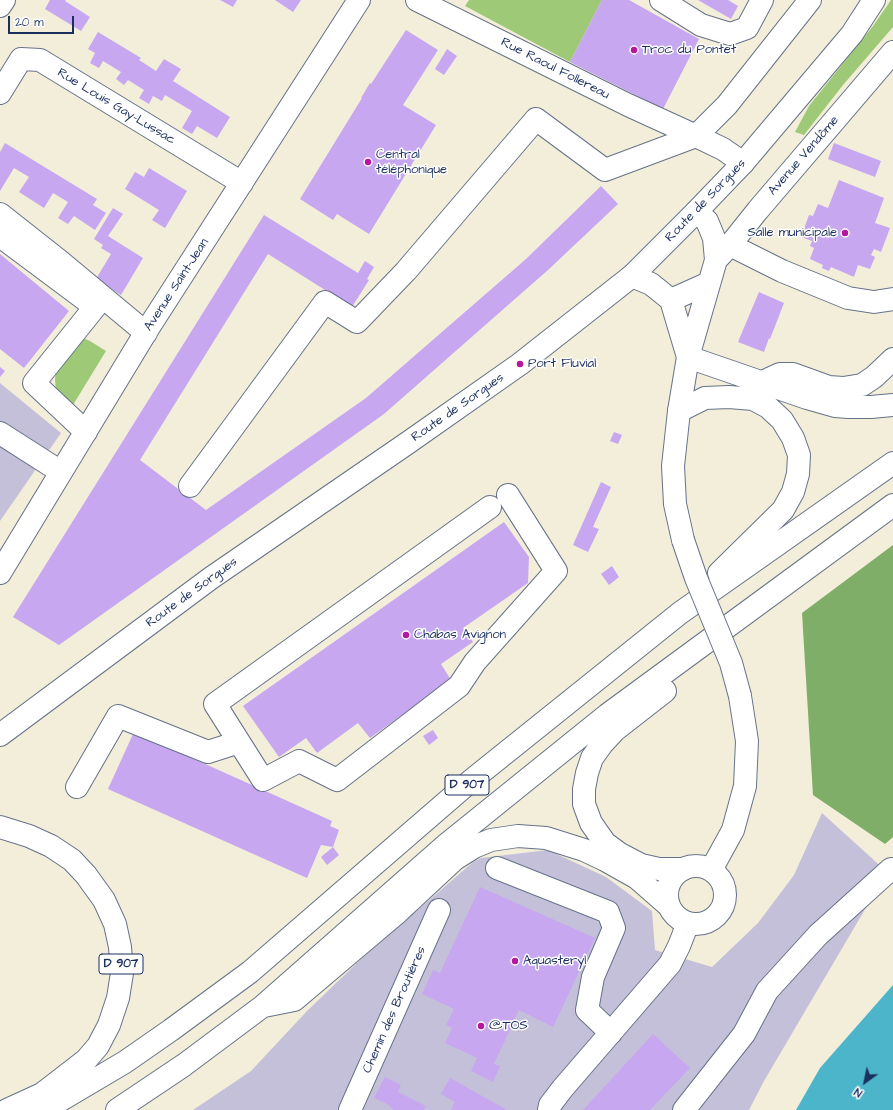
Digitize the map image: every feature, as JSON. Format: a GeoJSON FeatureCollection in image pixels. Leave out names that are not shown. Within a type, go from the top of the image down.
{"type":"FeatureCollection","features":[{"type":"Feature","properties":{"kind":"main road"},"geometry":{"type":"LineString","coordinates":[[0,6],[4,0]]}},
{"type":"Feature","properties":{"kind":"main road","name":"Avenue Saint-Jean"},"geometry":{"type":"LineString","coordinates":[[0,573],[146,333],[359,0]]}},
{"type":"Feature","properties":{"kind":"main road","name":"Rue Raoul Follereau"},"geometry":{"type":"LineString","coordinates":[[417,0],[628,106],[723,149],[743,163]]}},
{"type":"Feature","properties":{"kind":"main road"},"geometry":{"type":"LineString","coordinates":[[661,0],[701,25],[730,34],[747,28],[762,0]]}},
{"type":"Feature","properties":{"kind":"main road"},"geometry":{"type":"LineString","coordinates":[[190,486],[325,302],[357,322],[406,271],[536,119],[605,170],[696,136],[727,105],[810,0]]}},
{"type":"Feature","properties":{"kind":"main road","name":"Route de Sorgues"},"geometry":{"type":"LineString","coordinates":[[0,735],[211,578],[520,364],[632,276],[743,163],[852,34],[874,0]]}},
{"type":"Feature","properties":{"kind":"main road","name":"Avenue Vendôme"},"geometry":{"type":"LineString","coordinates":[[723,252],[893,52]]}},
{"type":"Feature","properties":{"kind":"main road","name":"Rue Louis Gay-Lussac"},"geometry":{"type":"LineString","coordinates":[[0,93],[20,59],[40,60],[242,183]]}},
{"type":"Feature","properties":{"kind":"main road"},"geometry":{"type":"LineString","coordinates":[[696,212],[707,221],[714,238],[723,252],[782,271],[848,298],[874,302],[893,299]]}},
{"type":"Feature","properties":{"kind":"main road"},"geometry":{"type":"LineString","coordinates":[[0,214],[146,333]]}},
{"type":"Feature","properties":{"kind":"main road"},"geometry":{"type":"LineString","coordinates":[[0,236],[95,307],[34,382],[86,432]]}},
{"type":"Feature","properties":{"kind":"main road"},"geometry":{"type":"LineString","coordinates":[[711,870],[733,830],[745,786],[747,741],[740,696],[731,663],[696,578],[683,540],[675,504],[672,466],[688,357],[709,283],[723,252]]}},
{"type":"Feature","properties":{"kind":"main road"},"geometry":{"type":"LineString","coordinates":[[632,276],[651,284],[671,300],[688,357]]}},
{"type":"Feature","properties":{"kind":"main road"},"geometry":{"type":"LineString","coordinates":[[671,300],[709,283]]}},
{"type":"Feature","properties":{"kind":"main road"},"geometry":{"type":"LineString","coordinates":[[688,357],[762,383],[835,406],[849,408],[893,405]]}},
{"type":"Feature","properties":{"kind":"main road"},"geometry":{"type":"LineString","coordinates":[[762,383],[769,378],[780,374],[793,374],[829,387],[843,388],[862,385],[874,377],[893,359]]}},
{"type":"Feature","properties":{"kind":"main road"},"geometry":{"type":"LineString","coordinates":[[679,411],[705,398],[729,397],[753,399],[768,407],[782,420],[793,438],[799,455],[798,474],[793,492],[783,510],[680,613]]}},
{"type":"Feature","properties":{"kind":"main road"},"geometry":{"type":"LineString","coordinates":[[0,433],[61,472]]}},
{"type":"Feature","properties":{"kind":"main road","name":"D 907"},"geometry":{"type":"LineString","coordinates":[[44,1110],[125,1062],[172,1030],[250,972],[474,779],[680,613],[893,463]]}},
{"type":"Feature","properties":{"kind":"main road"},"geometry":{"type":"LineString","coordinates":[[490,507],[215,704],[263,780],[299,761],[337,780],[459,686],[475,662],[556,571],[508,495]]}},
{"type":"Feature","properties":{"kind":"main road"},"geometry":{"type":"LineString","coordinates":[[263,1006],[294,1000],[398,912],[455,859],[474,847],[491,840],[518,836],[546,838],[578,848],[605,860],[637,878],[669,906],[680,920],[698,924],[708,921],[717,915],[723,907],[725,897],[724,886],[711,870],[697,866],[683,869],[659,869],[641,865],[620,854],[605,843],[591,822],[584,804],[584,789],[592,758],[615,730],[786,595],[893,505]]}},
{"type":"Feature","properties":{"kind":"main road","name":"D 907"},"geometry":{"type":"LineString","coordinates":[[117,1110],[184,1065],[263,1006],[447,844],[607,715],[893,505]]}},
{"type":"Feature","properties":{"kind":"main road"},"geometry":{"type":"LineString","coordinates":[[77,787],[118,716],[208,752],[239,742]]}},
{"type":"Feature","properties":{"kind":"main road","name":"D 907"},"geometry":{"type":"LineString","coordinates":[[0,828],[29,836],[51,846],[72,860],[86,875],[104,900],[115,924],[120,947],[122,973],[118,998],[109,1025],[98,1046],[86,1060],[42,1094],[7,1110]]}},
{"type":"Feature","properties":{"kind":"main road"},"geometry":{"type":"LineString","coordinates":[[497,868],[608,912],[614,928],[594,977],[587,1010],[611,1033]]}},
{"type":"Feature","properties":{"kind":"main road"},"geometry":{"type":"LineString","coordinates":[[669,906],[667,896],[669,885],[674,876],[683,869]]}},
{"type":"Feature","properties":{"kind":"main road"},"geometry":{"type":"LineString","coordinates":[[684,1110],[744,1034],[767,991],[818,935],[891,869]]}},
{"type":"Feature","properties":{"kind":"main road","name":"Chemin des Broutières"},"geometry":{"type":"LineString","coordinates":[[350,1110],[439,910]]}},
{"type":"Feature","properties":{"kind":"main road"},"geometry":{"type":"LineString","coordinates":[[549,1110],[550,1105],[563,1088],[670,964],[688,923]]}},
{"type":"Feature","properties":{"kind":"shaded area"},"geometry":{"type":"Polygon","coordinates":[[[0,383],[61,433],[0,521],[0,383]]]}},
{"type":"Feature","properties":{"kind":"shaded area"},"geometry":{"type":"Polygon","coordinates":[[[822,813],[887,872],[764,1081],[749,1110],[193,1110],[251,1071],[307,1011],[358,962],[473,862],[481,858],[548,850],[606,877],[652,911],[655,950],[712,967],[758,923],[794,875],[822,813]]]}},
{"type":"Feature","properties":{"kind":"green space"},"geometry":{"type":"Polygon","coordinates":[[[469,0],[602,0],[570,62],[465,6],[469,0]]]}},
{"type":"Feature","properties":{"kind":"green space"},"geometry":{"type":"Polygon","coordinates":[[[891,0],[893,0],[893,27],[843,85],[804,135],[795,132],[809,106],[873,26],[891,0]]]}},
{"type":"Feature","properties":{"kind":"green space"},"geometry":{"type":"Polygon","coordinates":[[[83,338],[106,351],[73,405],[56,391],[56,370],[83,338]]]}},
{"type":"Feature","properties":{"kind":"green space"},"geometry":{"type":"Polygon","coordinates":[[[893,545],[893,837],[885,844],[813,795],[802,613],[893,545]]]}},
{"type":"Feature","properties":{"kind":"water"},"geometry":{"type":"Polygon","coordinates":[[[893,985],[893,1110],[796,1110],[820,1068],[893,985]]]}},
{"type":"Feature","properties":{"kind":"building"},"geometry":{"type":"Polygon","coordinates":[[[50,0],[66,0],[65,1],[90,17],[81,31],[45,9],[50,0]]]}},
{"type":"Feature","properties":{"kind":"building"},"geometry":{"type":"Polygon","coordinates":[[[220,0],[237,0],[233,7],[220,0]]]}},
{"type":"Feature","properties":{"kind":"building"},"geometry":{"type":"Polygon","coordinates":[[[275,0],[301,0],[293,12],[275,0]]]}},
{"type":"Feature","properties":{"kind":"building","name":"Troc du Pontet"},"geometry":{"type":"Polygon","coordinates":[[[602,0],[629,0],[699,39],[663,109],[570,62],[602,0]]]}},
{"type":"Feature","properties":{"kind":"building"},"geometry":{"type":"Polygon","coordinates":[[[698,0],[728,0],[738,6],[731,19],[698,0]]]}},
{"type":"Feature","properties":{"kind":"building","name":"Central téléphonique"},"geometry":{"type":"Polygon","coordinates":[[[406,30],[438,50],[403,105],[436,125],[369,234],[337,214],[333,220],[300,199],[370,83],[371,84],[406,30]]]}},
{"type":"Feature","properties":{"kind":"building"},"geometry":{"type":"Polygon","coordinates":[[[98,32],[141,58],[139,60],[156,71],[164,59],[181,69],[173,81],[230,117],[217,138],[197,126],[192,134],[182,128],[192,111],[165,95],[162,101],[153,96],[149,104],[139,98],[144,90],[128,80],[124,85],[116,79],[121,72],[103,61],[99,68],[90,63],[95,53],[88,49],[98,32]]]}},
{"type":"Feature","properties":{"kind":"building"},"geometry":{"type":"Polygon","coordinates":[[[447,49],[457,56],[444,75],[435,69],[447,49]]]}},
{"type":"Feature","properties":{"kind":"building"},"geometry":{"type":"Polygon","coordinates":[[[5,143],[97,199],[93,205],[106,213],[95,230],[74,216],[68,224],[58,218],[68,202],[53,193],[44,208],[19,192],[29,177],[14,168],[0,191],[0,152],[5,143]]]}},
{"type":"Feature","properties":{"kind":"building"},"geometry":{"type":"Polygon","coordinates":[[[834,143],[881,161],[875,177],[828,159],[834,143]]]}},
{"type":"Feature","properties":{"kind":"building"},"geometry":{"type":"Polygon","coordinates":[[[149,168],[187,191],[165,228],[152,220],[159,210],[125,189],[135,172],[144,177],[149,168]]]}},
{"type":"Feature","properties":{"kind":"building","name":"Salle municipale"},"geometry":{"type":"Polygon","coordinates":[[[839,180],[884,198],[875,223],[890,228],[881,252],[874,249],[871,255],[875,257],[870,269],[858,265],[854,277],[831,267],[829,271],[822,268],[823,265],[810,259],[814,248],[810,246],[812,241],[801,237],[809,215],[813,216],[818,204],[828,208],[839,180]]]}},
{"type":"Feature","properties":{"kind":"building"},"geometry":{"type":"Polygon","coordinates":[[[601,186],[618,204],[548,270],[384,414],[59,645],[13,617],[264,215],[358,273],[365,261],[374,267],[367,279],[369,280],[352,307],[268,254],[140,460],[206,510],[366,398],[526,259],[601,186]]]}},
{"type":"Feature","properties":{"kind":"building"},"geometry":{"type":"Polygon","coordinates":[[[113,208],[123,214],[108,236],[143,258],[121,295],[96,279],[111,254],[101,248],[103,245],[94,239],[113,208]]]}},
{"type":"Feature","properties":{"kind":"building"},"geometry":{"type":"Polygon","coordinates":[[[0,254],[69,311],[24,368],[0,349],[0,254]]]}},
{"type":"Feature","properties":{"kind":"building"},"geometry":{"type":"Polygon","coordinates":[[[759,292],[784,303],[764,352],[738,342],[759,292]]]}},
{"type":"Feature","properties":{"kind":"building"},"geometry":{"type":"Polygon","coordinates":[[[0,367],[5,371],[0,377],[0,367]]]}},
{"type":"Feature","properties":{"kind":"building"},"geometry":{"type":"Polygon","coordinates":[[[614,432],[622,435],[618,444],[610,441],[614,432]]]}},
{"type":"Feature","properties":{"kind":"building"},"geometry":{"type":"Polygon","coordinates":[[[601,482],[611,487],[593,527],[599,529],[588,552],[573,545],[601,482]]]}},
{"type":"Feature","properties":{"kind":"building","name":"Chabas Avignon"},"geometry":{"type":"Polygon","coordinates":[[[504,522],[529,557],[528,583],[463,628],[473,642],[441,664],[451,680],[370,738],[358,723],[317,753],[306,738],[279,757],[243,706],[504,522]]]}},
{"type":"Feature","properties":{"kind":"building"},"geometry":{"type":"Polygon","coordinates":[[[612,566],[619,577],[609,585],[601,574],[612,566]]]}},
{"type":"Feature","properties":{"kind":"building"},"geometry":{"type":"Polygon","coordinates":[[[433,730],[438,738],[429,745],[423,736],[433,730]]]}},
{"type":"Feature","properties":{"kind":"building"},"geometry":{"type":"Polygon","coordinates":[[[134,732],[332,821],[330,826],[339,830],[333,847],[321,845],[307,878],[108,789],[134,732]]]}},
{"type":"Feature","properties":{"kind":"building"},"geometry":{"type":"Polygon","coordinates":[[[333,847],[339,855],[327,865],[321,857],[333,847]]]}},
{"type":"Feature","properties":{"kind":"building","name":"Aquasteryl"},"geometry":{"type":"Polygon","coordinates":[[[480,887],[595,938],[553,1027],[519,1010],[494,1064],[500,1066],[493,1082],[471,1071],[477,1058],[445,1043],[452,1028],[446,1025],[454,1009],[422,994],[433,970],[440,973],[480,887]]]}},
{"type":"Feature","properties":{"kind":"building"},"geometry":{"type":"Polygon","coordinates":[[[653,1034],[690,1068],[650,1110],[583,1110],[653,1034]]]}},
{"type":"Feature","properties":{"kind":"building"},"geometry":{"type":"Polygon","coordinates":[[[385,1077],[401,1085],[398,1092],[426,1106],[424,1110],[393,1110],[389,1105],[374,1098],[385,1077]]]}},
{"type":"Feature","properties":{"kind":"building"},"geometry":{"type":"Polygon","coordinates":[[[450,1078],[507,1110],[451,1110],[455,1102],[441,1094],[450,1078]]]}},
{"type":"Feature","properties":{"kind":"place","name":"Troc du Pontet"},"geometry":{"type":"Point","coordinates":[634,50]}},
{"type":"Feature","properties":{"kind":"place","name":"Central téléphonique"},"geometry":{"type":"Point","coordinates":[368,162]}},
{"type":"Feature","properties":{"kind":"place","name":"Salle municipale"},"geometry":{"type":"Point","coordinates":[845,233]}},
{"type":"Feature","properties":{"kind":"place","name":"Port Fluvial"},"geometry":{"type":"Point","coordinates":[520,364]}},
{"type":"Feature","properties":{"kind":"place","name":"Chabas Avignon"},"geometry":{"type":"Point","coordinates":[406,635]}},
{"type":"Feature","properties":{"kind":"place","name":"Aquasteryl"},"geometry":{"type":"Point","coordinates":[515,961]}},
{"type":"Feature","properties":{"kind":"place","name":"@TOS"},"geometry":{"type":"Point","coordinates":[481,1026]}}]}
